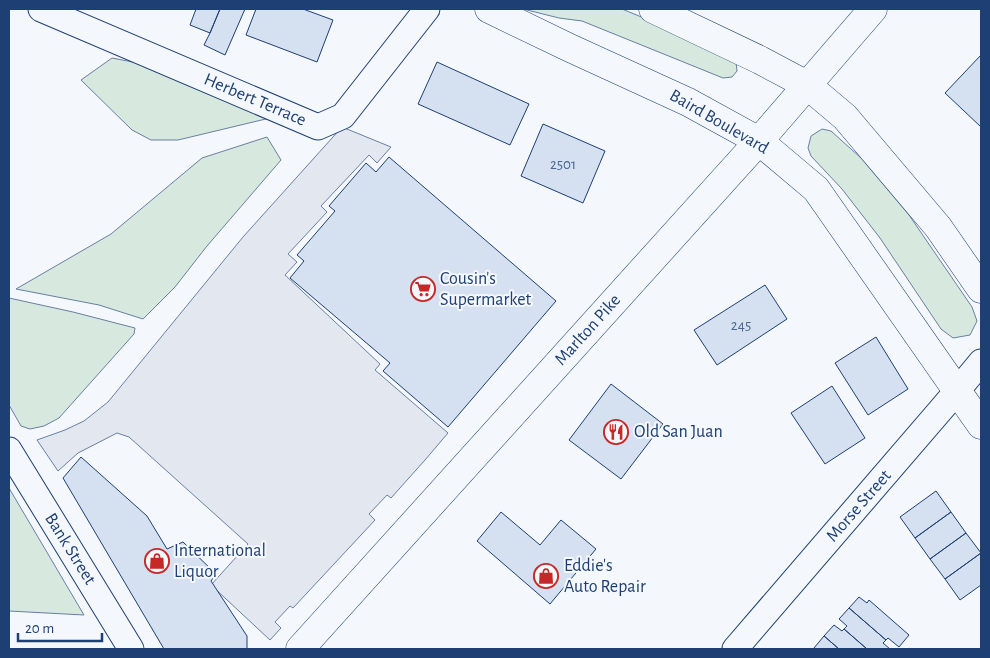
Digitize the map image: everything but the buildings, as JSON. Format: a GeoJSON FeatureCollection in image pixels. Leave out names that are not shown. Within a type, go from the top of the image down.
{"type":"FeatureCollection","features":[{"type":"Feature","properties":{"kind":"main road","name":"Baird Boulevard"},"geometry":{"type":"LineString","coordinates":[[489,9],[688,102],[759,141],[816,189],[981,425]]}},
{"type":"Feature","properties":{"kind":"main road"},"geometry":{"type":"LineString","coordinates":[[653,9],[760,60],[807,85],[846,117],[938,227],[981,289]]}},
{"type":"Feature","properties":{"kind":"main road","name":"Marlton Pike"},"geometry":{"type":"LineString","coordinates":[[300,649],[759,141],[873,9]]}},
{"type":"Feature","properties":{"kind":"street","name":"Herbert Terrace"},"geometry":{"type":"LineString","coordinates":[[41,9],[318,127],[343,116],[427,9]]}},
{"type":"Feature","properties":{"kind":"street","name":"Morse Street"},"geometry":{"type":"LineString","coordinates":[[735,649],[981,362]]}},
{"type":"Feature","properties":{"kind":"street","name":"Bank Street"},"geometry":{"type":"LineString","coordinates":[[9,450],[131,649]]}},
{"type":"Feature","properties":{"kind":"shaded area"},"geometry":{"type":"Polygon","coordinates":[[[523,9],[622,9],[707,44],[736,62],[737,71],[732,77],[723,78],[582,21],[559,18],[523,9]]]}},
{"type":"Feature","properties":{"kind":"shaded area"},"geometry":{"type":"Polygon","coordinates":[[[112,58],[138,63],[270,118],[178,140],[151,140],[132,130],[81,80],[112,58]]]}},
{"type":"Feature","properties":{"kind":"shaded area"},"geometry":{"type":"Polygon","coordinates":[[[342,127],[391,147],[377,163],[369,155],[321,206],[327,212],[288,254],[297,262],[285,275],[380,364],[375,370],[448,433],[391,498],[387,495],[369,514],[375,520],[293,608],[290,606],[275,622],[281,628],[270,640],[211,585],[248,544],[129,437],[117,433],[78,453],[58,471],[37,440],[84,421],[108,402],[243,237],[342,127]]]}},
{"type":"Feature","properties":{"kind":"shaded area"},"geometry":{"type":"Polygon","coordinates":[[[822,129],[831,131],[861,158],[909,215],[972,307],[977,321],[970,335],[953,338],[941,329],[880,238],[842,189],[811,156],[808,148],[811,136],[822,129]]]}},
{"type":"Feature","properties":{"kind":"shaded area"},"geometry":{"type":"Polygon","coordinates":[[[267,137],[281,160],[207,246],[175,287],[143,319],[99,305],[16,289],[111,234],[202,158],[267,137]]]}},
{"type":"Feature","properties":{"kind":"shaded area"},"geometry":{"type":"Polygon","coordinates":[[[9,298],[135,328],[134,334],[59,418],[44,426],[30,429],[21,426],[9,405],[9,298]]]}},
{"type":"Feature","properties":{"kind":"shaded area"},"geometry":{"type":"Polygon","coordinates":[[[9,488],[84,615],[9,611],[9,488]]]}},
{"type":"Feature","properties":{"kind":"place","name":"Cousin's Supermarket"},"geometry":{"type":"Point","coordinates":[423,289]}},
{"type":"Feature","properties":{"kind":"place","name":"Old San Juan"},"geometry":{"type":"Point","coordinates":[616,432]}},
{"type":"Feature","properties":{"kind":"place","name":"International Liquor"},"geometry":{"type":"Point","coordinates":[157,561]}},
{"type":"Feature","properties":{"kind":"place","name":"Eddie's Auto Repair"},"geometry":{"type":"Point","coordinates":[546,576]}}]}
